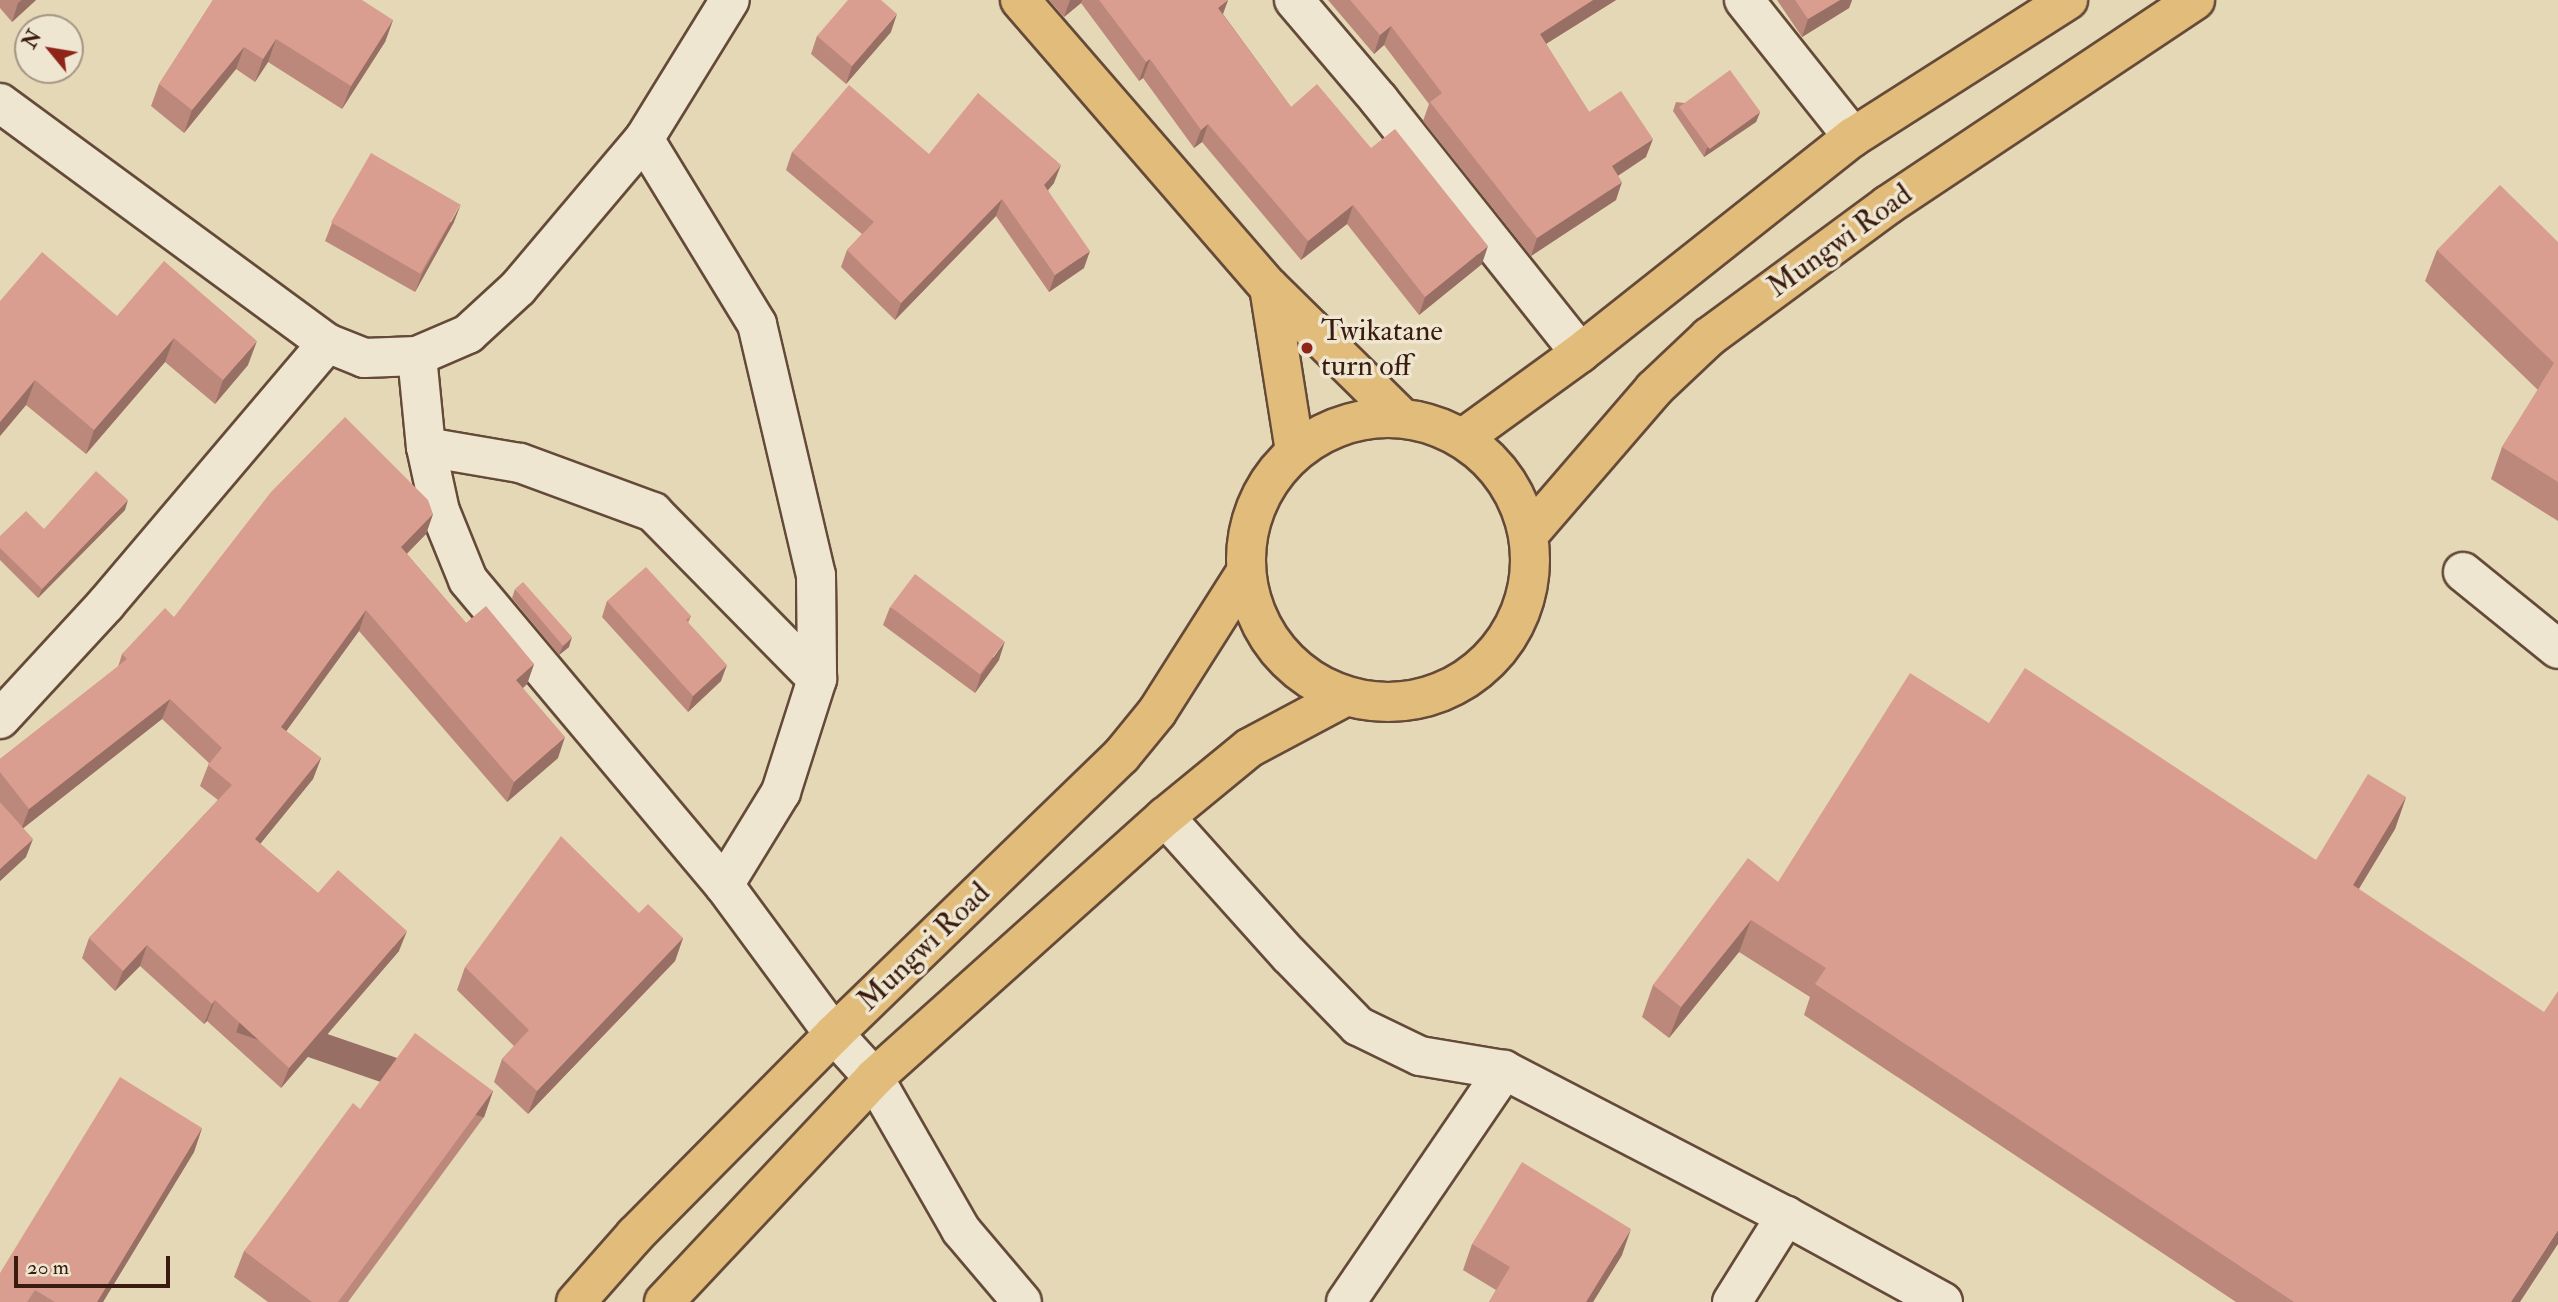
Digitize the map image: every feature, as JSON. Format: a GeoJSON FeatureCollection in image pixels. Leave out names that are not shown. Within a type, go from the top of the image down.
{"type":"FeatureCollection","features":[{"type":"Feature","properties":{"kind":"main road"},"geometry":{"type":"LineString","coordinates":[[1463,438],[1580,353],[1853,137],[2068,0]]}},
{"type":"Feature","properties":{"kind":"main road","name":"Mungwi Road"},"geometry":{"type":"LineString","coordinates":[[1529,534],[1654,390],[1709,337],[1888,205],[2195,0]]}},
{"type":"Feature","properties":{"kind":"main road"},"geometry":{"type":"LineString","coordinates":[[1026,7],[1269,287],[1401,417]]}},
{"type":"Feature","properties":{"kind":"main road"},"geometry":{"type":"LineString","coordinates":[[1269,287],[1295,452]]}},
{"type":"Feature","properties":{"kind":"main road"},"geometry":{"type":"LineString","coordinates":[[1401,417],[1433,424],[1463,438],[1494,462],[1517,496],[1529,534],[1530,583],[1514,629],[1483,667],[1441,693],[1394,703],[1345,697],[1307,678],[1276,650],[1256,613],[1246,572],[1250,527],[1267,486],[1295,452],[1327,430],[1363,420],[1401,417]]}},
{"type":"Feature","properties":{"kind":"main road","name":"Mungwi Road"},"geometry":{"type":"LineString","coordinates":[[576,1302],[635,1236],[834,1034],[1121,756],[1157,712],[1246,572]]}},
{"type":"Feature","properties":{"kind":"main road","name":"Mungwi Road"},"geometry":{"type":"LineString","coordinates":[[664,1302],[874,1078],[1165,817],[1249,748],[1345,697]]}},
{"type":"Feature","properties":{"kind":"street"},"geometry":{"type":"LineString","coordinates":[[0,103],[327,343],[364,358],[416,356],[468,334],[518,288],[644,139],[730,0]]}},
{"type":"Feature","properties":{"kind":"street"},"geometry":{"type":"LineString","coordinates":[[1294,0],[1379,100],[1580,353]]}},
{"type":"Feature","properties":{"kind":"street"},"geometry":{"type":"LineString","coordinates":[[1744,0],[1853,137]]}},
{"type":"Feature","properties":{"kind":"street"},"geometry":{"type":"LineString","coordinates":[[644,139],[757,324],[816,575],[817,679],[781,792],[724,885]]}},
{"type":"Feature","properties":{"kind":"street"},"geometry":{"type":"LineString","coordinates":[[0,719],[106,604],[327,343]]}},
{"type":"Feature","properties":{"kind":"street"},"geometry":{"type":"LineString","coordinates":[[416,356],[426,447],[440,511],[468,580],[724,885],[834,1034],[874,1078],[961,1230],[1022,1302]]}},
{"type":"Feature","properties":{"kind":"street"},"geometry":{"type":"LineString","coordinates":[[426,447],[520,463],[653,512],[817,679]]}},
{"type":"Feature","properties":{"kind":"street"},"geometry":{"type":"LineString","coordinates":[[2463,572],[2558,649]]}},
{"type":"Feature","properties":{"kind":"street"},"geometry":{"type":"LineString","coordinates":[[1165,817],[1289,955],[1358,1026],[1419,1056],[1504,1070],[1786,1216],[1942,1302]]}},
{"type":"Feature","properties":{"kind":"street"},"geometry":{"type":"LineString","coordinates":[[1346,1302],[1504,1070]]}},
{"type":"Feature","properties":{"kind":"street"},"geometry":{"type":"LineString","coordinates":[[1732,1302],[1786,1216]]}},
{"type":"Feature","properties":{"kind":"building"},"geometry":{"type":"Polygon","coordinates":[[[213,0],[362,0],[393,20],[351,86],[276,39],[263,59],[244,47],[192,110],[159,84],[213,0]]]}},
{"type":"Feature","properties":{"kind":"building"},"geometry":{"type":"Polygon","coordinates":[[[848,0],[881,0],[897,14],[852,66],[817,36],[848,0]]]}},
{"type":"Feature","properties":{"kind":"building"},"geometry":{"type":"Polygon","coordinates":[[[1099,0],[1228,0],[1218,8],[1291,107],[1317,84],[1371,148],[1395,129],[1488,246],[1425,297],[1353,205],[1308,241],[1208,124],[1201,130],[1150,59],[1146,62],[1099,0]]]}},
{"type":"Feature","properties":{"kind":"building"},"geometry":{"type":"Polygon","coordinates":[[[1350,0],[1593,0],[1540,34],[1589,112],[1621,91],[1653,139],[1612,166],[1622,182],[1537,238],[1430,102],[1442,93],[1391,26],[1380,35],[1350,0]]]}},
{"type":"Feature","properties":{"kind":"building"},"geometry":{"type":"Polygon","coordinates":[[[1795,0],[1840,0],[1808,19],[1795,0]]]}},
{"type":"Feature","properties":{"kind":"building"},"geometry":{"type":"Polygon","coordinates":[[[1730,70],[1761,112],[1710,149],[1679,107],[1730,70]]]}},
{"type":"Feature","properties":{"kind":"building"},"geometry":{"type":"Polygon","coordinates":[[[849,85],[929,154],[978,93],[1061,165],[1044,185],[1090,251],[1055,275],[1002,199],[901,303],[847,250],[874,222],[792,152],[849,85]]]}},
{"type":"Feature","properties":{"kind":"building"},"geometry":{"type":"Polygon","coordinates":[[[371,153],[460,204],[420,274],[331,222],[371,153]]]}},
{"type":"Feature","properties":{"kind":"building"},"geometry":{"type":"Polygon","coordinates":[[[2500,185],[2558,242],[2558,482],[2502,447],[2554,363],[2437,250],[2500,185]]]}},
{"type":"Feature","properties":{"kind":"building"},"geometry":{"type":"Polygon","coordinates":[[[42,252],[117,316],[164,261],[257,341],[223,380],[174,338],[94,430],[35,380],[0,422],[0,301],[42,252]]]}},
{"type":"Feature","properties":{"kind":"building"},"geometry":{"type":"Polygon","coordinates":[[[345,417],[428,500],[433,514],[401,547],[466,623],[486,606],[534,664],[516,680],[565,737],[514,782],[366,610],[281,727],[321,758],[255,839],[318,893],[338,870],[407,931],[289,1068],[215,1000],[212,1004],[147,945],[123,971],[89,938],[232,785],[208,765],[222,748],[170,699],[29,809],[0,772],[0,759],[127,659],[122,654],[165,608],[174,617],[271,492],[345,417]]]}},
{"type":"Feature","properties":{"kind":"building"},"geometry":{"type":"Polygon","coordinates":[[[96,471],[128,500],[42,589],[0,548],[0,536],[26,511],[44,529],[96,471]]]}},
{"type":"Feature","properties":{"kind":"building"},"geometry":{"type":"Polygon","coordinates":[[[646,567],[691,616],[686,620],[727,665],[693,696],[607,601],[646,567]]]}},
{"type":"Feature","properties":{"kind":"building"},"geometry":{"type":"Polygon","coordinates":[[[915,574],[1004,641],[980,674],[890,607],[915,574]]]}},
{"type":"Feature","properties":{"kind":"building"},"geometry":{"type":"Polygon","coordinates":[[[523,582],[572,637],[563,646],[515,589],[523,582]]]}},
{"type":"Feature","properties":{"kind":"building"},"geometry":{"type":"Polygon","coordinates":[[[2025,668],[2316,860],[2368,774],[2406,797],[2353,885],[2544,1012],[2558,991],[2558,1230],[2511,1302],[2294,1302],[1815,984],[1826,968],[1751,920],[1681,1007],[1653,985],[1748,858],[1778,882],[1910,673],[1989,723],[2025,668]]]}},
{"type":"Feature","properties":{"kind":"building"},"geometry":{"type":"Polygon","coordinates":[[[0,802],[33,839],[0,869],[0,802]]]}},
{"type":"Feature","properties":{"kind":"building"},"geometry":{"type":"Polygon","coordinates":[[[561,836],[639,913],[648,904],[683,938],[537,1091],[502,1059],[529,1030],[465,967],[561,836]]]}},
{"type":"Feature","properties":{"kind":"building"},"geometry":{"type":"Polygon","coordinates":[[[415,1033],[493,1091],[338,1302],[312,1302],[244,1251],[353,1103],[360,1109],[415,1033]]]}},
{"type":"Feature","properties":{"kind":"building"},"geometry":{"type":"Polygon","coordinates":[[[120,1077],[202,1128],[97,1302],[55,1302],[35,1290],[27,1302],[0,1302],[0,1273],[120,1077]]]}},
{"type":"Feature","properties":{"kind":"building"},"geometry":{"type":"Polygon","coordinates":[[[1522,1162],[1631,1229],[1586,1302],[1489,1302],[1510,1267],[1472,1244],[1522,1162]]]}},
{"type":"Feature","properties":{"kind":"place","name":"Twikatane turn off"},"geometry":{"type":"Point","coordinates":[1307,348]}}]}
